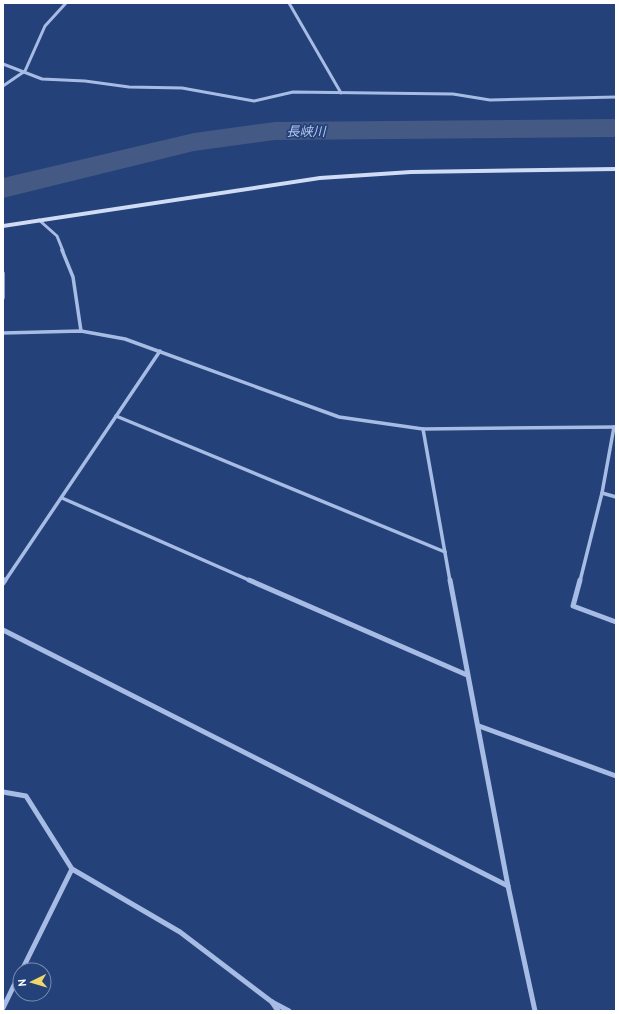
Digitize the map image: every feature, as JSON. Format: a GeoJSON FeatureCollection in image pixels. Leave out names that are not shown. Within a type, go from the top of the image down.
{"type":"FeatureCollection","features":[{"type":"Feature","properties":{"kind":"street"},"geometry":{"type":"LineString","coordinates":[[3,86],[25,71],[45,26],[66,3]]}},
{"type":"Feature","properties":{"kind":"street"},"geometry":{"type":"LineString","coordinates":[[289,3],[341,93]]}},
{"type":"Feature","properties":{"kind":"street"},"geometry":{"type":"LineString","coordinates":[[3,64],[25,71],[42,79],[85,81],[129,87],[182,88],[254,100],[293,92],[453,94],[490,100],[616,97]]}},
{"type":"Feature","properties":{"kind":"street"},"geometry":{"type":"LineString","coordinates":[[3,226],[320,178],[411,172],[616,168]]}},
{"type":"Feature","properties":{"kind":"street"},"geometry":{"type":"LineString","coordinates":[[39,220],[57,236],[73,277],[81,331]]}},
{"type":"Feature","properties":{"kind":"street"},"geometry":{"type":"LineString","coordinates":[[3,273],[3,298]]}},
{"type":"Feature","properties":{"kind":"street"},"geometry":{"type":"LineString","coordinates":[[3,333],[81,331],[125,339],[339,417],[423,430],[615,427],[602,493],[573,606],[616,622]]}},
{"type":"Feature","properties":{"kind":"street"},"geometry":{"type":"LineString","coordinates":[[3,583],[5,577],[62,498],[160,351]]}},
{"type":"Feature","properties":{"kind":"street"},"geometry":{"type":"LineString","coordinates":[[116,416],[445,552]]}},
{"type":"Feature","properties":{"kind":"street"},"geometry":{"type":"LineString","coordinates":[[423,430],[467,675],[479,726],[508,886],[535,1011]]}},
{"type":"Feature","properties":{"kind":"street"},"geometry":{"type":"LineString","coordinates":[[602,493],[616,498]]}},
{"type":"Feature","properties":{"kind":"street"},"geometry":{"type":"LineString","coordinates":[[62,498],[467,675]]}},
{"type":"Feature","properties":{"kind":"street"},"geometry":{"type":"LineString","coordinates":[[3,630],[508,886]]}},
{"type":"Feature","properties":{"kind":"street"},"geometry":{"type":"LineString","coordinates":[[479,726],[616,776]]}},
{"type":"Feature","properties":{"kind":"street"},"geometry":{"type":"LineString","coordinates":[[3,792],[26,796],[72,869],[180,932],[272,1002],[290,1011]]}},
{"type":"Feature","properties":{"kind":"street"},"geometry":{"type":"LineString","coordinates":[[26,962],[72,869]]}},
{"type":"Feature","properties":{"kind":"street"},"geometry":{"type":"LineString","coordinates":[[3,1008],[12,990]]}},
{"type":"Feature","properties":{"kind":"street"},"geometry":{"type":"LineString","coordinates":[[272,1002],[278,1011]]}},
{"type":"Feature","properties":{"kind":"waterway","name":"長峡川"},"geometry":{"type":"LineString","coordinates":[[3,188],[194,142],[275,131],[616,128]]}}]}
